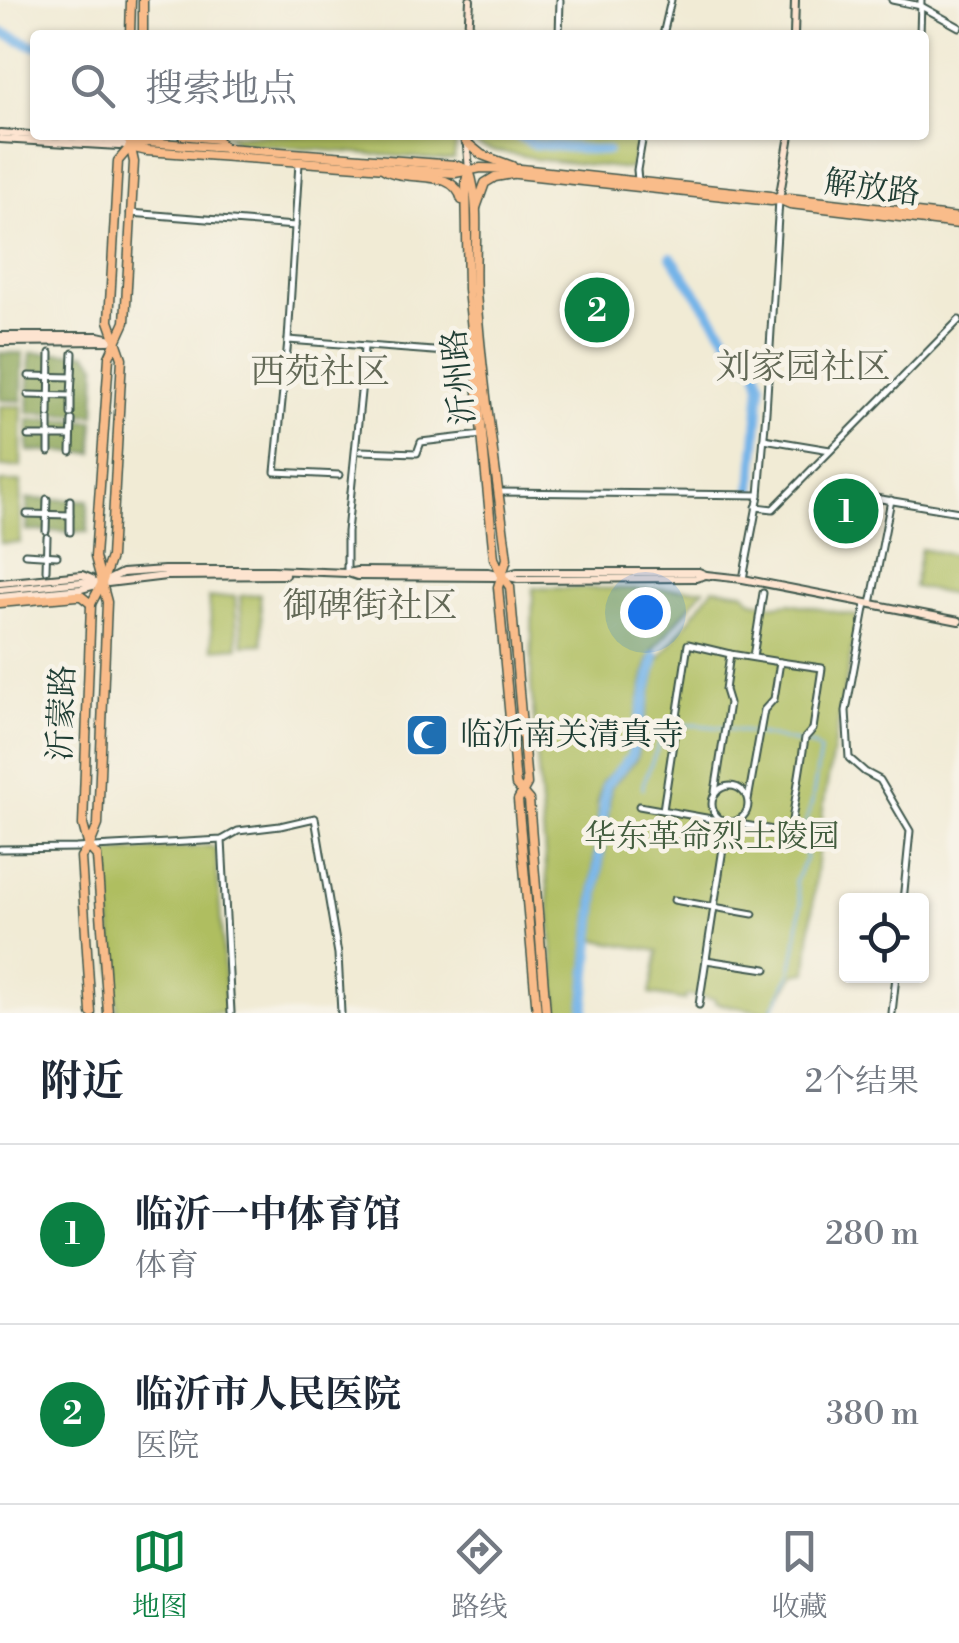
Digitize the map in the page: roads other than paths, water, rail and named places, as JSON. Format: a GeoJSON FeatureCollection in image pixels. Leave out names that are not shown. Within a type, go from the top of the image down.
{"type":"FeatureCollection","features":[{"type":"Feature","properties":{"kind":"main road"},"geometry":{"type":"LineString","coordinates":[[130,30],[131,0]]}},
{"type":"Feature","properties":{"kind":"main road"},"geometry":{"type":"LineString","coordinates":[[143,0],[143,30]]}},
{"type":"Feature","properties":{"kind":"main road"},"geometry":{"type":"LineString","coordinates":[[468,30],[470,0]]}},
{"type":"Feature","properties":{"kind":"main road"},"geometry":{"type":"LineString","coordinates":[[794,30],[795,0]]}},
{"type":"Feature","properties":{"kind":"main road","name":"解放路"},"geometry":{"type":"LineString","coordinates":[[0,136],[30,137]]}},
{"type":"Feature","properties":{"kind":"main road","name":"解放路"},"geometry":{"type":"LineString","coordinates":[[0,136],[30,140]]}},
{"type":"Feature","properties":{"kind":"main road","name":"解放路"},"geometry":{"type":"LineString","coordinates":[[34,140],[107,150],[147,142],[454,165],[468,170]]}},
{"type":"Feature","properties":{"kind":"main road","name":"解放路"},"geometry":{"type":"LineString","coordinates":[[108,140],[147,150],[300,162],[638,180],[772,196],[790,204],[959,221]]}},
{"type":"Feature","properties":{"kind":"main road","name":"沂蒙路"},"geometry":{"type":"LineString","coordinates":[[92,1013],[81,857],[98,825],[107,602],[95,557],[109,357],[125,322],[134,162],[131,140]]}},
{"type":"Feature","properties":{"kind":"main road"},"geometry":{"type":"LineString","coordinates":[[218,140],[225,149]]}},
{"type":"Feature","properties":{"kind":"main road","name":"沂州路"},"geometry":{"type":"LineString","coordinates":[[466,140],[472,181],[468,289],[473,354],[494,558],[502,576]]}},
{"type":"Feature","properties":{"kind":"main road"},"geometry":{"type":"LineString","coordinates":[[468,140],[482,155],[516,171]]}},
{"type":"Feature","properties":{"kind":"main road"},"geometry":{"type":"LineString","coordinates":[[779,200],[789,140]]}},
{"type":"Feature","properties":{"kind":"main road","name":"沂蒙路"},"geometry":{"type":"LineString","coordinates":[[108,1013],[97,856],[83,825],[91,604],[111,557],[122,358],[110,322],[118,161],[130,146]]}},
{"type":"Feature","properties":{"kind":"main road"},"geometry":{"type":"LineString","coordinates":[[380,167],[393,175],[448,180],[461,192],[470,215]]}},
{"type":"Feature","properties":{"kind":"main road"},"geometry":{"type":"LineString","coordinates":[[470,215],[485,183],[516,171]]}},
{"type":"Feature","properties":{"kind":"main road","name":"解放路"},"geometry":{"type":"LineString","coordinates":[[516,171],[779,200]]}},
{"type":"Feature","properties":{"kind":"main road","name":"沂州路"},"geometry":{"type":"LineString","coordinates":[[470,215],[481,362],[507,559],[498,587],[516,785],[529,800],[546,1013]]}},
{"type":"Feature","properties":{"kind":"main road"},"geometry":{"type":"LineString","coordinates":[[0,339],[117,340]]}},
{"type":"Feature","properties":{"kind":"main road"},"geometry":{"type":"LineString","coordinates":[[0,593],[166,576],[272,576],[358,570],[488,572],[518,579],[706,575],[959,621]]}},
{"type":"Feature","properties":{"kind":"main road"},"geometry":{"type":"LineString","coordinates":[[0,593],[81,596],[91,604]]}},
{"type":"Feature","properties":{"kind":"main road","name":"沂州路"},"geometry":{"type":"LineString","coordinates":[[522,793],[518,800],[537,1013]]}},
{"type":"Feature","properties":{"kind":"street"},"geometry":{"type":"LineString","coordinates":[[558,30],[560,0]]}},
{"type":"Feature","properties":{"kind":"street"},"geometry":{"type":"LineString","coordinates":[[665,30],[671,0]]}},
{"type":"Feature","properties":{"kind":"street"},"geometry":{"type":"LineString","coordinates":[[892,0],[921,3],[959,27]]}},
{"type":"Feature","properties":{"kind":"street"},"geometry":{"type":"LineString","coordinates":[[920,30],[921,3]]}},
{"type":"Feature","properties":{"kind":"street"},"geometry":{"type":"LineString","coordinates":[[638,180],[643,140]]}},
{"type":"Feature","properties":{"kind":"street"},"geometry":{"type":"LineString","coordinates":[[300,162],[275,472],[339,475]]}},
{"type":"Feature","properties":{"kind":"street"},"geometry":{"type":"LineString","coordinates":[[743,579],[759,495],[779,200]]}},
{"type":"Feature","properties":{"kind":"street"},"geometry":{"type":"LineString","coordinates":[[130,212],[295,226]]}},
{"type":"Feature","properties":{"kind":"street"},"geometry":{"type":"LineString","coordinates":[[756,508],[772,509],[959,320]]}},
{"type":"Feature","properties":{"kind":"street"},"geometry":{"type":"LineString","coordinates":[[288,340],[473,354]]}},
{"type":"Feature","properties":{"kind":"street"},"geometry":{"type":"LineString","coordinates":[[347,573],[347,532],[364,346]]}},
{"type":"Feature","properties":{"kind":"street"},"geometry":{"type":"LineString","coordinates":[[48,452],[50,353]]}},
{"type":"Feature","properties":{"kind":"street"},"geometry":{"type":"LineString","coordinates":[[71,452],[73,353]]}},
{"type":"Feature","properties":{"kind":"street"},"geometry":{"type":"LineString","coordinates":[[29,376],[72,376]]}},
{"type":"Feature","properties":{"kind":"street"},"geometry":{"type":"LineString","coordinates":[[28,395],[72,396]]}},
{"type":"Feature","properties":{"kind":"street"},"geometry":{"type":"LineString","coordinates":[[361,451],[418,453],[421,442],[482,435]]}},
{"type":"Feature","properties":{"kind":"street"},"geometry":{"type":"LineString","coordinates":[[28,436],[71,436]]}},
{"type":"Feature","properties":{"kind":"street"},"geometry":{"type":"LineString","coordinates":[[764,439],[830,450]]}},
{"type":"Feature","properties":{"kind":"street"},"geometry":{"type":"LineString","coordinates":[[833,491],[959,512]]}},
{"type":"Feature","properties":{"kind":"street"},"geometry":{"type":"LineString","coordinates":[[499,492],[759,495]]}},
{"type":"Feature","properties":{"kind":"street"},"geometry":{"type":"LineString","coordinates":[[46,570],[48,499]]}},
{"type":"Feature","properties":{"kind":"street"},"geometry":{"type":"LineString","coordinates":[[70,500],[70,532]]}},
{"type":"Feature","properties":{"kind":"street"},"geometry":{"type":"LineString","coordinates":[[891,500],[846,711],[849,758],[880,780],[910,831],[903,893]]}},
{"type":"Feature","properties":{"kind":"street"},"geometry":{"type":"LineString","coordinates":[[27,514],[70,514]]}},
{"type":"Feature","properties":{"kind":"street"},"geometry":{"type":"LineString","coordinates":[[26,554],[57,556]]}},
{"type":"Feature","properties":{"kind":"street"},"geometry":{"type":"LineString","coordinates":[[753,658],[763,593]]}},
{"type":"Feature","properties":{"kind":"street"},"geometry":{"type":"LineString","coordinates":[[639,806],[790,833],[805,738],[813,730],[822,668],[688,644],[662,810]]}},
{"type":"Feature","properties":{"kind":"street"},"geometry":{"type":"LineString","coordinates":[[730,654],[725,690],[730,703],[716,792],[711,802],[713,813],[728,822],[746,812],[764,710],[774,698],[780,662]]}},
{"type":"Feature","properties":{"kind":"street"},"geometry":{"type":"LineString","coordinates":[[716,792],[725,786],[736,787],[748,800]]}},
{"type":"Feature","properties":{"kind":"street"},"geometry":{"type":"LineString","coordinates":[[0,849],[222,840],[238,831],[315,818],[338,954],[342,1013]]}},
{"type":"Feature","properties":{"kind":"street"},"geometry":{"type":"LineString","coordinates":[[699,1005],[728,822]]}},
{"type":"Feature","properties":{"kind":"street"},"geometry":{"type":"LineString","coordinates":[[222,840],[231,1013]]}},
{"type":"Feature","properties":{"kind":"street"},"geometry":{"type":"LineString","coordinates":[[674,900],[753,914]]}},
{"type":"Feature","properties":{"kind":"street"},"geometry":{"type":"LineString","coordinates":[[706,960],[766,969]]}},
{"type":"Feature","properties":{"kind":"street"},"geometry":{"type":"LineString","coordinates":[[892,1013],[895,983]]}},
{"type":"Feature","properties":{"kind":"waterway"},"geometry":{"type":"LineString","coordinates":[[0,32],[30,44]]}},
{"type":"Feature","properties":{"kind":"waterway"},"geometry":{"type":"LineString","coordinates":[[526,140],[607,151]]}},
{"type":"Feature","properties":{"kind":"waterway"},"geometry":{"type":"LineString","coordinates":[[671,257],[744,362],[756,367],[761,385],[752,489]]}},
{"type":"Feature","properties":{"kind":"waterway"},"geometry":{"type":"LineString","coordinates":[[584,1013],[606,785],[631,757],[655,656]]}},
{"type":"Feature","properties":{"kind":"waterway"},"geometry":{"type":"LineString","coordinates":[[643,789],[661,739],[672,726],[742,731],[814,746],[820,751],[812,802],[801,837],[806,858],[795,881],[801,904],[796,946],[790,975],[771,1013]]}},
{"type":"Feature","properties":{"kind":"place","name":"临沂市人民医院"},"geometry":{"type":"Point","coordinates":[597,310]}},
{"type":"Feature","properties":{"kind":"place","name":"临沂一中体育馆"},"geometry":{"type":"Point","coordinates":[846,511]}},
{"type":"Feature","properties":{"kind":"place","name":"临沂南关清真寺"},"geometry":{"type":"Point","coordinates":[427,735]}},
{"type":"Feature","properties":{"kind":"district","name":"刘家园社区"},"geometry":{"type":"Point","coordinates":[803,367]}},
{"type":"Feature","properties":{"kind":"district","name":"西苑社区"},"geometry":{"type":"Point","coordinates":[320,372]}},
{"type":"Feature","properties":{"kind":"district","name":"御碑街社区"},"geometry":{"type":"Point","coordinates":[370,606]}},
{"type":"Feature","properties":{"kind":"park label","name":"华东革命烈士陵园"},"geometry":{"type":"Point","coordinates":[712,837]}}]}
